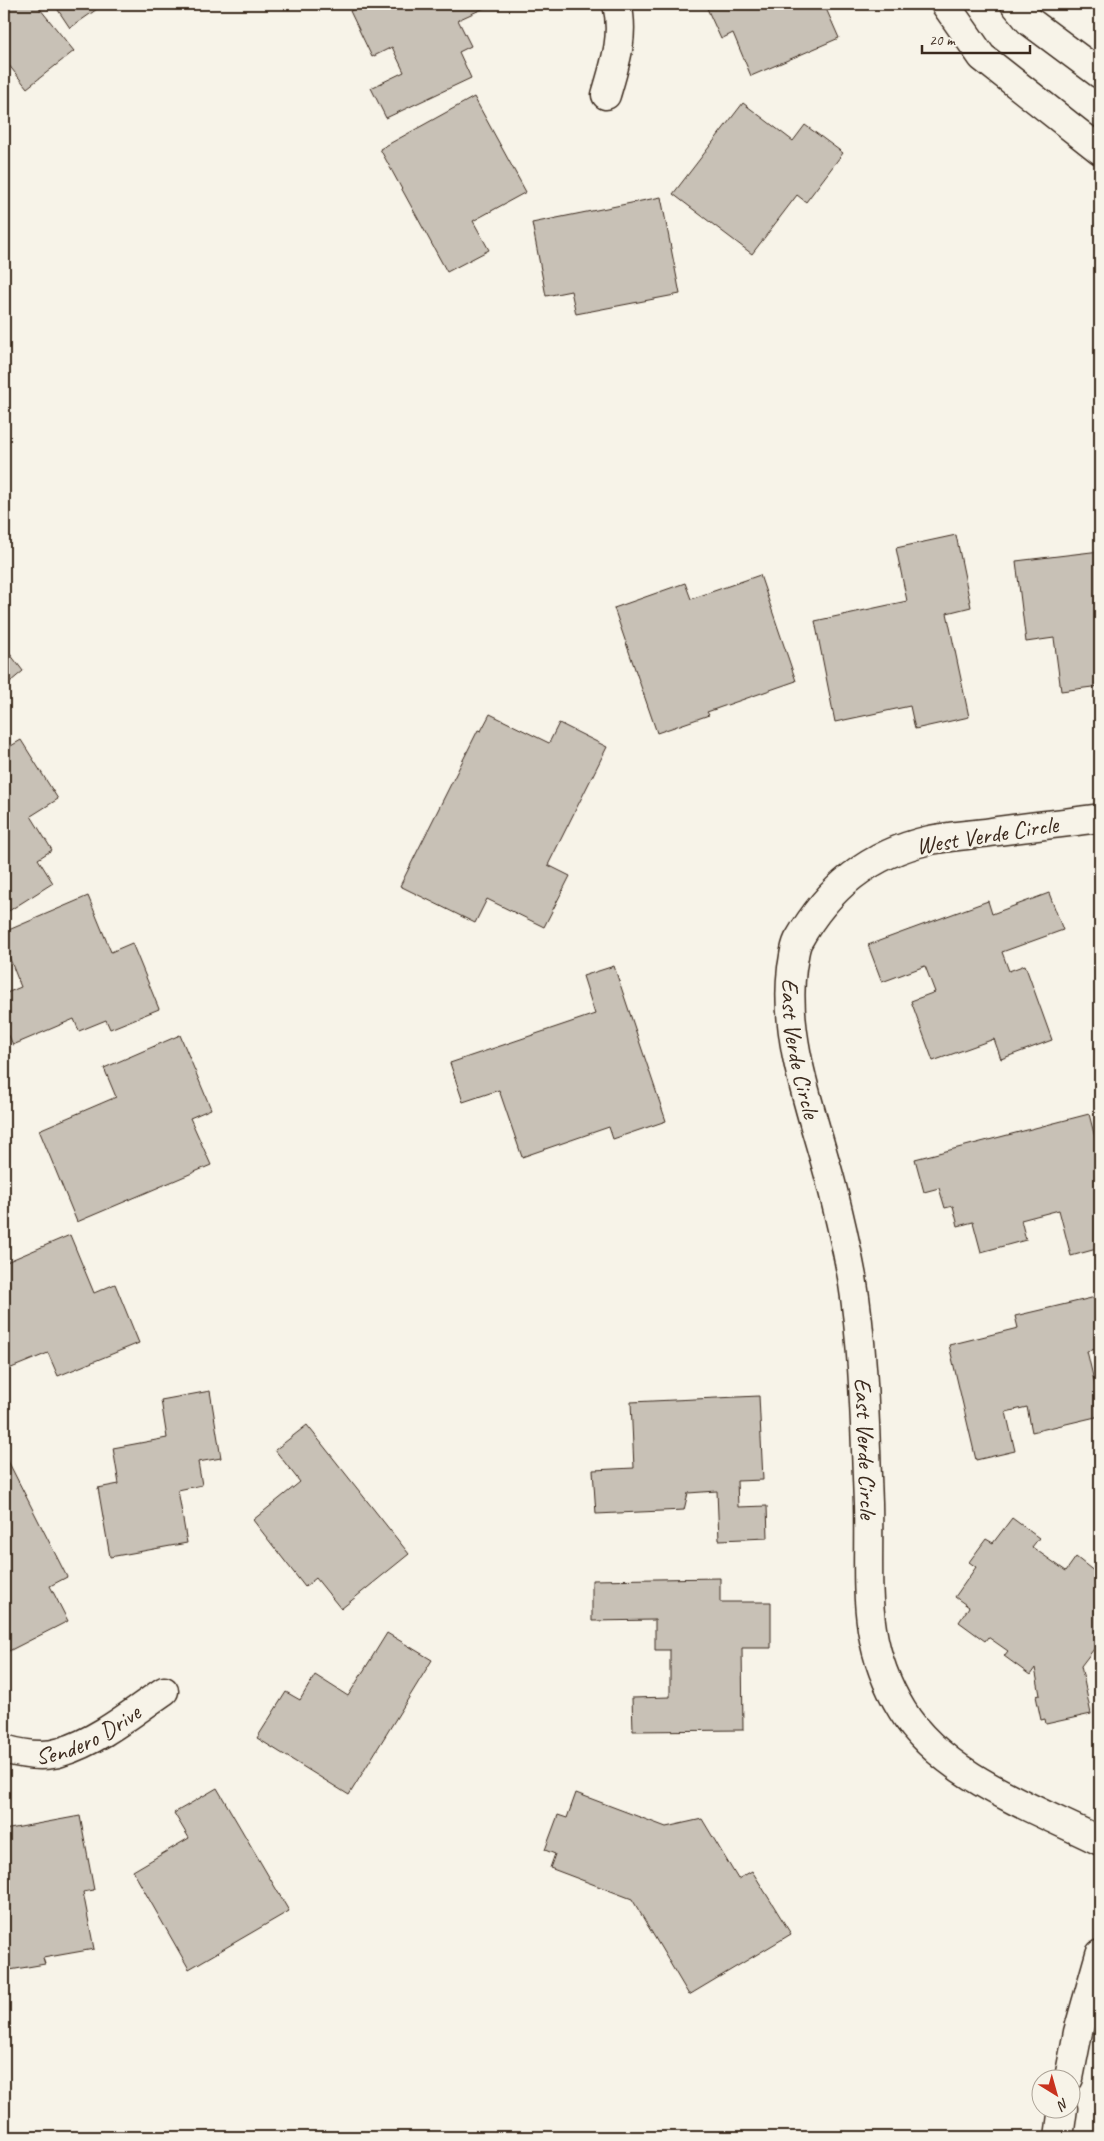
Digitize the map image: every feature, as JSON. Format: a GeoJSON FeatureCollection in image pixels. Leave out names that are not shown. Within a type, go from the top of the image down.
{"type":"FeatureCollection","features":[{"type":"Feature","properties":{"kind":"street"},"geometry":{"type":"LineString","coordinates":[[606,96],[620,44],[621,20],[617,4]]}},
{"type":"Feature","properties":{"kind":"street"},"geometry":{"type":"LineString","coordinates":[[945,4],[982,57],[1100,150]]}},
{"type":"Feature","properties":{"kind":"street"},"geometry":{"type":"LineString","coordinates":[[1016,4],[1029,21],[1100,74]]}},
{"type":"Feature","properties":{"kind":"street","name":"West Verde Circle"},"geometry":{"type":"LineString","coordinates":[[795,946],[828,898],[845,880],[867,865],[900,848],[932,840],[1100,818]]}},
{"type":"Feature","properties":{"kind":"street","name":"East Verde Circle"},"geometry":{"type":"LineString","coordinates":[[795,946],[791,980],[791,1012],[798,1056],[832,1187],[852,1277],[856,1310],[866,1436],[869,1616],[876,1652],[902,1710],[917,1730],[938,1750],[966,1772],[998,1790],[1100,1841]]}},
{"type":"Feature","properties":{"kind":"street","name":"Sendero Drive"},"geometry":{"type":"LineString","coordinates":[[4,1749],[39,1755],[60,1753],[83,1744],[164,1691]]}},
{"type":"Feature","properties":{"kind":"street"},"geometry":{"type":"LineString","coordinates":[[1071,2068],[1078,2032],[1100,1954]]}},
{"type":"Feature","properties":{"kind":"street"},"geometry":{"type":"LineString","coordinates":[[1059,2137],[1062,2118]]}},
{"type":"Feature","properties":{"kind":"building"},"geometry":{"type":"Polygon","coordinates":[[[4,4],[36,4],[74,51],[27,88],[4,59],[4,4]]]}},
{"type":"Feature","properties":{"kind":"building"},"geometry":{"type":"Polygon","coordinates":[[[54,4],[98,4],[100,7],[70,28],[54,4]]]}},
{"type":"Feature","properties":{"kind":"building"},"geometry":{"type":"Polygon","coordinates":[[[365,4],[493,4],[458,20],[471,46],[459,52],[471,78],[386,118],[371,88],[404,72],[392,47],[372,57],[350,11],[365,4]]]}},
{"type":"Feature","properties":{"kind":"building"},"geometry":{"type":"Polygon","coordinates":[[[705,4],[824,4],[839,38],[751,76],[733,33],[721,39],[705,4]]]}},
{"type":"Feature","properties":{"kind":"building"},"geometry":{"type":"Polygon","coordinates":[[[474,97],[526,192],[473,221],[489,250],[447,272],[380,149],[474,97]]]}},
{"type":"Feature","properties":{"kind":"building"},"geometry":{"type":"Polygon","coordinates":[[[743,103],[793,141],[805,125],[843,153],[806,202],[797,195],[752,254],[673,194],[743,103]]]}},
{"type":"Feature","properties":{"kind":"building"},"geometry":{"type":"Polygon","coordinates":[[[661,197],[680,294],[576,314],[571,291],[546,296],[532,223],[661,197]]]}},
{"type":"Feature","properties":{"kind":"building"},"geometry":{"type":"Polygon","coordinates":[[[956,535],[971,607],[947,613],[969,717],[915,729],[910,706],[835,722],[815,621],[907,601],[896,548],[956,535]]]}},
{"type":"Feature","properties":{"kind":"building"},"geometry":{"type":"Polygon","coordinates":[[[1100,551],[1100,686],[1061,691],[1054,638],[1026,642],[1016,561],[1100,551]]]}},
{"type":"Feature","properties":{"kind":"building"},"geometry":{"type":"Polygon","coordinates":[[[760,575],[796,681],[707,712],[709,715],[657,733],[614,608],[685,583],[691,599],[760,575]]]}},
{"type":"Feature","properties":{"kind":"building"},"geometry":{"type":"Polygon","coordinates":[[[4,646],[23,671],[4,687],[4,646]]]}},
{"type":"Feature","properties":{"kind":"building"},"geometry":{"type":"Polygon","coordinates":[[[490,714],[549,743],[559,723],[607,747],[548,865],[570,876],[544,927],[487,899],[475,923],[400,886],[478,730],[481,731],[490,714]]]}},
{"type":"Feature","properties":{"kind":"building"},"geometry":{"type":"Polygon","coordinates":[[[21,740],[58,799],[31,816],[52,850],[38,859],[53,883],[4,914],[4,812],[7,810],[4,806],[4,750],[21,740]]]}},
{"type":"Feature","properties":{"kind":"building"},"geometry":{"type":"Polygon","coordinates":[[[1049,893],[1063,930],[1002,952],[1009,971],[1025,965],[1052,1040],[1001,1059],[994,1039],[933,1061],[911,1001],[935,992],[925,966],[882,982],[868,945],[988,901],[992,914],[1049,893]]]}},
{"type":"Feature","properties":{"kind":"building"},"geometry":{"type":"Polygon","coordinates":[[[88,896],[111,952],[132,943],[159,1009],[110,1029],[106,1020],[79,1031],[74,1019],[13,1045],[4,1024],[4,994],[21,987],[4,944],[4,932],[88,896]]]}},
{"type":"Feature","properties":{"kind":"building"},"geometry":{"type":"Polygon","coordinates":[[[614,966],[666,1121],[613,1139],[609,1127],[522,1157],[499,1090],[463,1102],[450,1063],[595,1014],[583,976],[614,966]]]}},
{"type":"Feature","properties":{"kind":"building"},"geometry":{"type":"Polygon","coordinates":[[[180,1035],[211,1109],[190,1118],[211,1165],[77,1222],[39,1130],[116,1097],[104,1068],[180,1035]]]}},
{"type":"Feature","properties":{"kind":"building"},"geometry":{"type":"Polygon","coordinates":[[[1089,1114],[1100,1157],[1100,1248],[1071,1256],[1059,1210],[1021,1220],[1026,1240],[981,1252],[973,1222],[958,1226],[953,1206],[945,1208],[939,1188],[924,1192],[915,1159],[1089,1114]]]}},
{"type":"Feature","properties":{"kind":"building"},"geometry":{"type":"Polygon","coordinates":[[[70,1235],[94,1293],[115,1284],[139,1343],[58,1376],[48,1353],[4,1371],[4,1263],[70,1235]]]}},
{"type":"Feature","properties":{"kind":"building"},"geometry":{"type":"Polygon","coordinates":[[[1100,1296],[1100,1348],[1087,1351],[1100,1406],[1100,1416],[1032,1432],[1027,1407],[1006,1412],[1015,1451],[976,1460],[949,1345],[1018,1328],[1015,1316],[1100,1296]]]}},
{"type":"Feature","properties":{"kind":"building"},"geometry":{"type":"Polygon","coordinates":[[[210,1391],[221,1458],[198,1462],[202,1485],[178,1490],[187,1543],[110,1557],[98,1488],[119,1484],[113,1448],[167,1438],[161,1400],[210,1391]]]}},
{"type":"Feature","properties":{"kind":"building"},"geometry":{"type":"Polygon","coordinates":[[[759,1396],[763,1480],[737,1481],[738,1507],[767,1506],[768,1538],[719,1540],[717,1491],[688,1493],[684,1510],[596,1514],[593,1470],[634,1468],[631,1402],[759,1396]]]}},
{"type":"Feature","properties":{"kind":"building"},"geometry":{"type":"Polygon","coordinates":[[[307,1425],[409,1554],[341,1609],[316,1578],[305,1587],[253,1520],[300,1482],[275,1450],[307,1425]]]}},
{"type":"Feature","properties":{"kind":"building"},"geometry":{"type":"Polygon","coordinates":[[[6,1457],[67,1577],[50,1586],[68,1621],[7,1652],[4,1646],[4,1458],[6,1457]]]}},
{"type":"Feature","properties":{"kind":"building"},"geometry":{"type":"Polygon","coordinates":[[[1012,1518],[1039,1538],[1032,1547],[1066,1571],[1076,1557],[1100,1576],[1100,1641],[1081,1666],[1091,1714],[1046,1724],[1045,1719],[1041,1720],[1036,1696],[1040,1695],[1035,1668],[1030,1675],[1004,1656],[1008,1651],[988,1637],[985,1641],[959,1622],[969,1607],[955,1597],[976,1567],[969,1562],[986,1539],[993,1543],[1012,1518]]]}},
{"type":"Feature","properties":{"kind":"building"},"geometry":{"type":"Polygon","coordinates":[[[720,1578],[720,1602],[771,1602],[771,1648],[742,1648],[743,1730],[633,1731],[632,1698],[670,1697],[670,1650],[655,1650],[655,1620],[592,1621],[592,1580],[720,1578]]]}},
{"type":"Feature","properties":{"kind":"building"},"geometry":{"type":"Polygon","coordinates":[[[387,1633],[432,1660],[349,1795],[257,1738],[286,1692],[300,1700],[315,1675],[348,1696],[387,1633]]]}},
{"type":"Feature","properties":{"kind":"building"},"geometry":{"type":"Polygon","coordinates":[[[217,1788],[289,1911],[189,1969],[133,1871],[189,1838],[174,1813],[217,1788]]]}},
{"type":"Feature","properties":{"kind":"building"},"geometry":{"type":"Polygon","coordinates":[[[576,1793],[666,1827],[702,1819],[738,1879],[752,1871],[791,1934],[689,1995],[632,1899],[550,1868],[555,1854],[545,1850],[558,1815],[567,1818],[576,1793]]]}},
{"type":"Feature","properties":{"kind":"building"},"geometry":{"type":"Polygon","coordinates":[[[80,1816],[94,1890],[83,1892],[94,1949],[43,1958],[45,1964],[4,1971],[4,1916],[10,1914],[4,1882],[4,1830],[80,1816]]]}}]}
